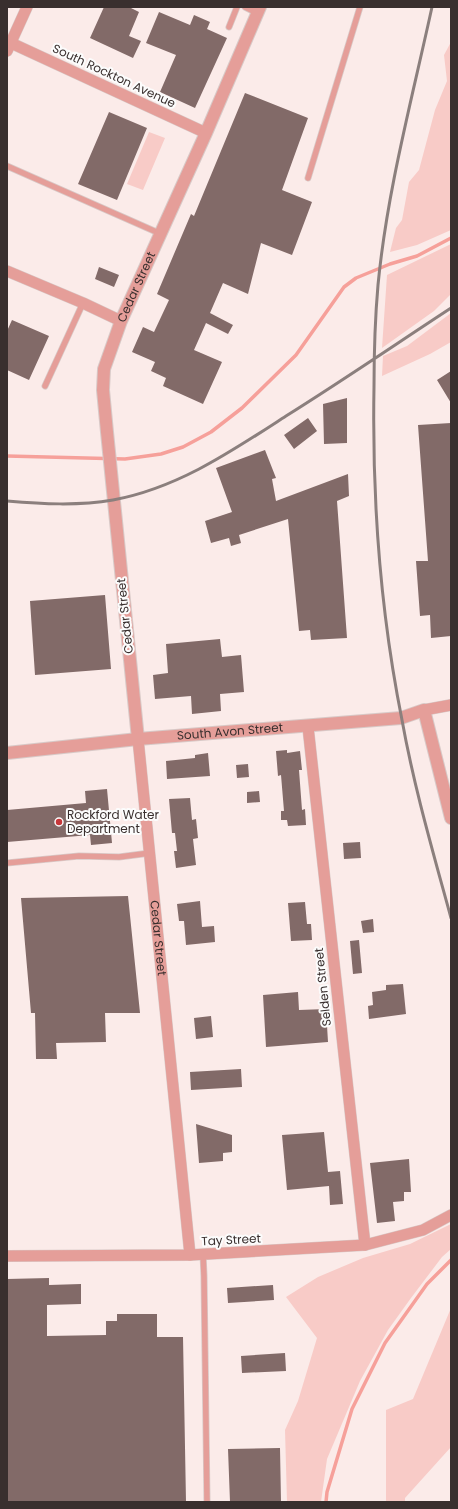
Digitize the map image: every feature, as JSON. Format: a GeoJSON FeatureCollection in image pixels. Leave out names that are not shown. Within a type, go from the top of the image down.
{"type":"FeatureCollection","features":[{"type":"Feature","properties":{"kind":"street"},"geometry":{"type":"LineString","coordinates":[[9,47],[27,7]]}},
{"type":"Feature","properties":{"kind":"street","name":"Cedar Street"},"geometry":{"type":"LineString","coordinates":[[190,1255],[111,475],[103,390],[104,370],[121,321],[206,133],[259,10]]}},
{"type":"Feature","properties":{"kind":"street","name":"South Rockton Avenue"},"geometry":{"type":"LineString","coordinates":[[9,47],[206,133]]}},
{"type":"Feature","properties":{"kind":"street"},"geometry":{"type":"LineString","coordinates":[[7,271],[83,303],[121,321]]}},
{"type":"Feature","properties":{"kind":"street","name":"South Avon Street"},"geometry":{"type":"LineString","coordinates":[[7,753],[138,740],[401,718],[424,710],[451,705]]}},
{"type":"Feature","properties":{"kind":"street"},"geometry":{"type":"LineString","coordinates":[[424,710],[451,818]]}},
{"type":"Feature","properties":{"kind":"street","name":"Selden Street"},"geometry":{"type":"LineString","coordinates":[[308,726],[365,1244]]}},
{"type":"Feature","properties":{"kind":"street","name":"Tay Street"},"geometry":{"type":"LineString","coordinates":[[7,1256],[190,1255],[365,1244],[423,1230],[451,1215]]}},
{"type":"Feature","properties":{"kind":"lane"},"geometry":{"type":"LineString","coordinates":[[229,27],[237,7]]}},
{"type":"Feature","properties":{"kind":"lane"},"geometry":{"type":"LineString","coordinates":[[245,7],[259,10]]}},
{"type":"Feature","properties":{"kind":"lane"},"geometry":{"type":"LineString","coordinates":[[308,178],[360,7]]}},
{"type":"Feature","properties":{"kind":"lane"},"geometry":{"type":"LineString","coordinates":[[7,166],[160,234]]}},
{"type":"Feature","properties":{"kind":"lane"},"geometry":{"type":"LineString","coordinates":[[45,386],[83,303]]}},
{"type":"Feature","properties":{"kind":"lane"},"geometry":{"type":"LineString","coordinates":[[7,863],[79,856],[119,857],[150,853]]}},
{"type":"Feature","properties":{"kind":"lane"},"geometry":{"type":"LineString","coordinates":[[202,1254],[204,1276],[207,1502]]}},
{"type":"Feature","properties":{"kind":"shaded area"},"geometry":{"type":"Polygon","coordinates":[[[451,42],[451,230],[417,245],[390,252],[396,228],[402,220],[409,182],[419,170],[435,110],[447,81],[444,55],[451,42]]]}},
{"type":"Feature","properties":{"kind":"shaded area"},"geometry":{"type":"Polygon","coordinates":[[[149,132],[165,138],[143,190],[127,184],[149,132]]]}},
{"type":"Feature","properties":{"kind":"shaded area"},"geometry":{"type":"Polygon","coordinates":[[[451,244],[451,294],[434,311],[382,348],[387,275],[451,244]]]}},
{"type":"Feature","properties":{"kind":"shaded area"},"geometry":{"type":"Polygon","coordinates":[[[451,313],[451,342],[430,354],[382,376],[383,356],[407,346],[451,313]]]}},
{"type":"Feature","properties":{"kind":"shaded area"},"geometry":{"type":"Polygon","coordinates":[[[451,1224],[451,1249],[442,1257],[388,1330],[360,1381],[327,1459],[321,1502],[287,1502],[285,1430],[298,1401],[317,1338],[286,1297],[318,1277],[363,1258],[410,1244],[451,1224]]]}},
{"type":"Feature","properties":{"kind":"shaded area"},"geometry":{"type":"Polygon","coordinates":[[[451,1308],[451,1447],[405,1498],[405,1502],[386,1502],[386,1410],[413,1399],[451,1308]]]}},
{"type":"Feature","properties":{"kind":"building"},"geometry":{"type":"Polygon","coordinates":[[[104,7],[129,7],[139,12],[129,36],[141,41],[133,58],[90,38],[104,7]]]}},
{"type":"Feature","properties":{"kind":"building"},"geometry":{"type":"Polygon","coordinates":[[[159,12],[190,25],[194,15],[210,22],[207,29],[227,38],[195,108],[160,92],[176,55],[146,43],[159,12]]]}},
{"type":"Feature","properties":{"kind":"building"},"geometry":{"type":"Polygon","coordinates":[[[245,93],[308,118],[282,190],[312,202],[292,255],[261,243],[248,294],[223,283],[210,313],[233,325],[228,334],[206,323],[194,350],[222,362],[203,404],[163,386],[166,378],[151,371],[155,362],[132,352],[143,327],[154,332],[169,300],[157,294],[191,214],[194,216],[245,93]]]}},
{"type":"Feature","properties":{"kind":"building"},"geometry":{"type":"Polygon","coordinates":[[[109,112],[147,128],[117,200],[78,184],[109,112]]]}},
{"type":"Feature","properties":{"kind":"building"},"geometry":{"type":"Polygon","coordinates":[[[99,267],[119,275],[114,287],[95,279],[99,267]]]}},
{"type":"Feature","properties":{"kind":"building"},"geometry":{"type":"Polygon","coordinates":[[[12,320],[49,336],[29,380],[7,370],[7,331],[12,320]]]}},
{"type":"Feature","properties":{"kind":"building"},"geometry":{"type":"Polygon","coordinates":[[[451,371],[451,403],[437,380],[451,371]]]}},
{"type":"Feature","properties":{"kind":"building"},"geometry":{"type":"Polygon","coordinates":[[[347,398],[347,443],[324,444],[323,404],[347,398]]]}},
{"type":"Feature","properties":{"kind":"building"},"geometry":{"type":"Polygon","coordinates":[[[308,418],[317,431],[294,449],[284,435],[308,418]]]}},
{"type":"Feature","properties":{"kind":"building"},"geometry":{"type":"Polygon","coordinates":[[[451,423],[451,636],[431,638],[430,615],[420,616],[416,561],[428,561],[418,425],[451,423]]]}},
{"type":"Feature","properties":{"kind":"building"},"geometry":{"type":"Polygon","coordinates":[[[265,450],[276,478],[272,479],[276,501],[348,474],[349,496],[337,501],[347,638],[311,640],[310,630],[299,631],[288,519],[239,535],[241,543],[231,546],[229,538],[211,543],[205,521],[232,512],[216,468],[265,450]]]}},
{"type":"Feature","properties":{"kind":"building"},"geometry":{"type":"Polygon","coordinates":[[[105,595],[111,669],[35,675],[30,601],[105,595]]]}},
{"type":"Feature","properties":{"kind":"building"},"geometry":{"type":"Polygon","coordinates":[[[220,639],[222,657],[241,655],[244,692],[220,694],[221,711],[192,714],[191,696],[155,699],[153,675],[168,673],[166,644],[220,639]]]}},
{"type":"Feature","properties":{"kind":"building"},"geometry":{"type":"Polygon","coordinates":[[[287,750],[287,753],[300,751],[302,770],[299,770],[302,810],[305,809],[306,825],[288,826],[287,820],[281,820],[281,811],[284,811],[281,775],[278,776],[276,751],[287,750]]]}},
{"type":"Feature","properties":{"kind":"building"},"geometry":{"type":"Polygon","coordinates":[[[208,753],[210,776],[167,779],[166,761],[195,758],[195,755],[208,753]]]}},
{"type":"Feature","properties":{"kind":"building"},"geometry":{"type":"Polygon","coordinates":[[[248,764],[249,777],[237,778],[236,765],[248,764]]]}},
{"type":"Feature","properties":{"kind":"building","name":"Rockford Water Department"},"geometry":{"type":"Polygon","coordinates":[[[107,789],[112,843],[91,845],[90,835],[7,842],[7,810],[86,803],[85,791],[107,789]]]}},
{"type":"Feature","properties":{"kind":"building"},"geometry":{"type":"Polygon","coordinates":[[[259,791],[260,802],[247,803],[247,792],[259,791]]]}},
{"type":"Feature","properties":{"kind":"building"},"geometry":{"type":"Polygon","coordinates":[[[190,798],[192,820],[196,819],[198,838],[193,839],[196,865],[176,868],[174,851],[177,851],[175,833],[172,833],[169,799],[190,798]]]}},
{"type":"Feature","properties":{"kind":"building"},"geometry":{"type":"Polygon","coordinates":[[[360,842],[361,858],[344,859],[343,843],[360,842]]]}},
{"type":"Feature","properties":{"kind":"building"},"geometry":{"type":"Polygon","coordinates":[[[128,896],[140,1013],[105,1013],[106,1042],[56,1043],[57,1059],[36,1059],[35,1013],[31,1013],[21,898],[128,896]]]}},
{"type":"Feature","properties":{"kind":"building"},"geometry":{"type":"Polygon","coordinates":[[[200,901],[202,927],[214,926],[215,942],[186,945],[184,921],[179,921],[177,904],[200,901]]]}},
{"type":"Feature","properties":{"kind":"building"},"geometry":{"type":"Polygon","coordinates":[[[305,902],[307,924],[311,924],[312,940],[291,941],[288,903],[305,902]]]}},
{"type":"Feature","properties":{"kind":"building"},"geometry":{"type":"Polygon","coordinates":[[[373,919],[374,932],[363,933],[361,921],[373,919]]]}},
{"type":"Feature","properties":{"kind":"building"},"geometry":{"type":"Polygon","coordinates":[[[359,940],[362,973],[353,974],[350,941],[359,940]]]}},
{"type":"Feature","properties":{"kind":"building"},"geometry":{"type":"Polygon","coordinates":[[[403,984],[406,1014],[369,1019],[368,1006],[373,1005],[372,992],[386,990],[386,985],[403,984]]]}},
{"type":"Feature","properties":{"kind":"building"},"geometry":{"type":"Polygon","coordinates":[[[298,992],[299,1010],[326,1009],[328,1042],[266,1047],[263,995],[298,992]]]}},
{"type":"Feature","properties":{"kind":"building"},"geometry":{"type":"Polygon","coordinates":[[[211,1016],[213,1037],[196,1039],[194,1018],[211,1016]]]}},
{"type":"Feature","properties":{"kind":"building"},"geometry":{"type":"Polygon","coordinates":[[[241,1069],[242,1087],[191,1090],[190,1072],[241,1069]]]}},
{"type":"Feature","properties":{"kind":"building"},"geometry":{"type":"Polygon","coordinates":[[[196,1124],[232,1135],[232,1152],[223,1153],[223,1161],[199,1163],[196,1124]]]}},
{"type":"Feature","properties":{"kind":"building"},"geometry":{"type":"Polygon","coordinates":[[[324,1132],[328,1172],[340,1171],[343,1204],[330,1205],[329,1186],[287,1190],[282,1135],[324,1132]]]}},
{"type":"Feature","properties":{"kind":"building"},"geometry":{"type":"Polygon","coordinates":[[[409,1159],[411,1192],[404,1192],[404,1201],[393,1202],[395,1221],[377,1223],[370,1163],[409,1159]]]}},
{"type":"Feature","properties":{"kind":"building"},"geometry":{"type":"Polygon","coordinates":[[[49,1278],[49,1285],[81,1284],[81,1304],[47,1305],[47,1336],[106,1335],[106,1321],[117,1321],[117,1314],[157,1314],[157,1337],[183,1337],[186,1502],[7,1502],[7,1279],[49,1278]]]}},
{"type":"Feature","properties":{"kind":"building"},"geometry":{"type":"Polygon","coordinates":[[[273,1285],[274,1300],[228,1303],[227,1288],[273,1285]]]}},
{"type":"Feature","properties":{"kind":"building"},"geometry":{"type":"Polygon","coordinates":[[[285,1353],[286,1371],[242,1373],[241,1356],[285,1353]]]}},
{"type":"Feature","properties":{"kind":"building"},"geometry":{"type":"Polygon","coordinates":[[[280,1448],[281,1502],[230,1502],[228,1449],[280,1448]]]}},
{"type":"Feature","properties":{"kind":"waterway"},"geometry":{"type":"LineString","coordinates":[[7,456],[125,459],[161,454],[183,447],[211,432],[242,408],[296,355],[344,287],[356,278],[390,264],[417,256],[451,238]]}},
{"type":"Feature","properties":{"kind":"waterway"},"geometry":{"type":"LineString","coordinates":[[326,1502],[327,1492],[352,1409],[385,1343],[427,1284],[451,1260]]}},
{"type":"Feature","properties":{"kind":"railway"},"geometry":{"type":"LineString","coordinates":[[432,7],[401,145],[387,215],[382,250],[376,310],[374,362],[374,471],[383,596],[394,679],[418,795],[451,918]]}},
{"type":"Feature","properties":{"kind":"railway"},"geometry":{"type":"LineString","coordinates":[[7,501],[60,504],[100,502],[113,500],[160,487],[204,467],[225,455],[451,308]]}},
{"type":"Feature","properties":{"kind":"place","name":"Rockford Water Department"},"geometry":{"type":"Point","coordinates":[59,822]}}]}
